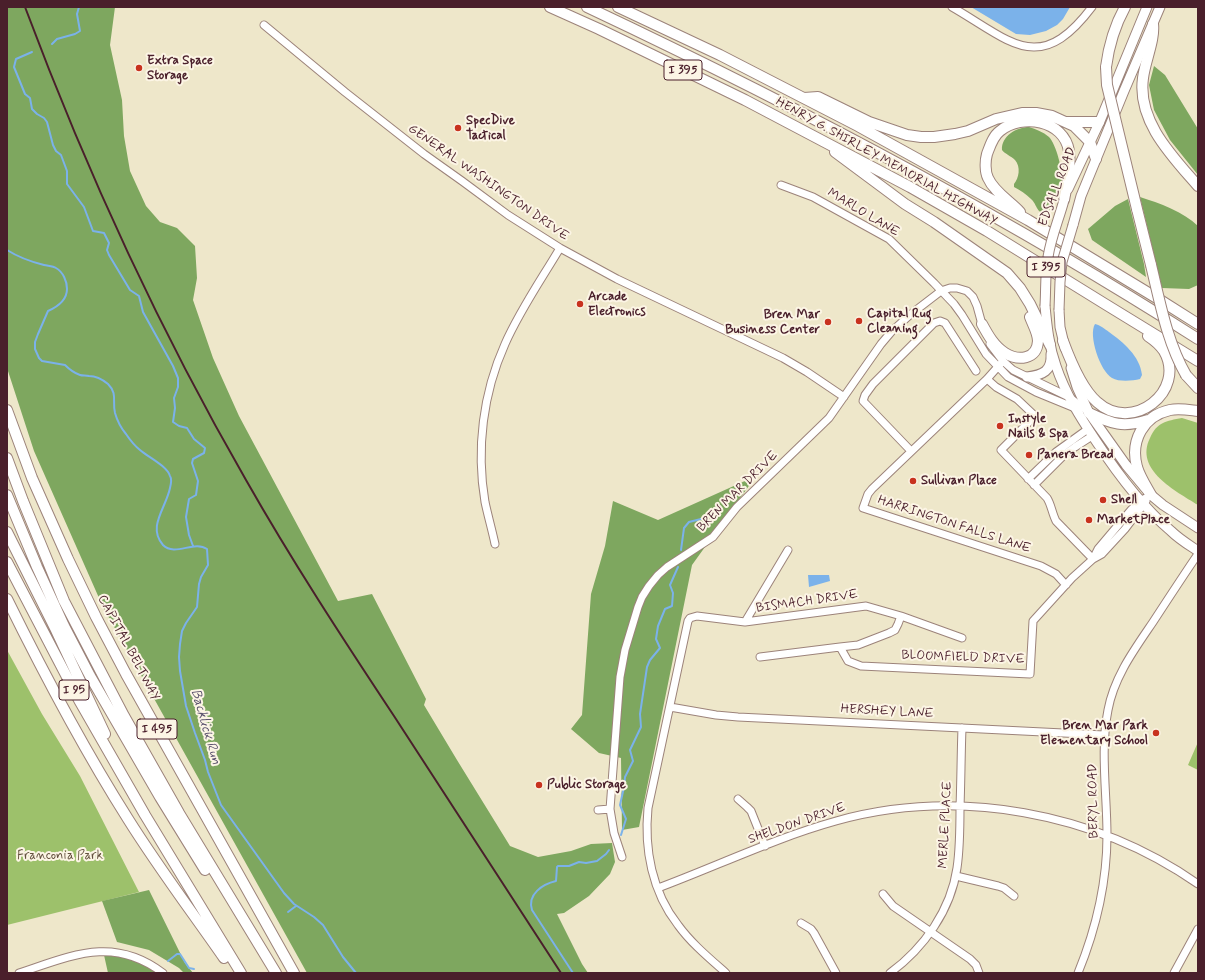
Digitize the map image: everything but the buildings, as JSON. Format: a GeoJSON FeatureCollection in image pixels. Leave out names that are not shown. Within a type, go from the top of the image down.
{"type":"FeatureCollection","features":[{"type":"Feature","properties":{"kind":"highway","name":"HENRY G. SHIRLEY MEMORIAL HIGHWAY"},"geometry":{"type":"LineString","coordinates":[[550,7],[679,68],[814,136],[910,187],[987,231],[1198,361]]}},
{"type":"Feature","properties":{"kind":"highway"},"geometry":{"type":"LineString","coordinates":[[587,7],[835,129],[980,209],[1080,267],[1198,339]]}},
{"type":"Feature","properties":{"kind":"highway","name":"HENRY G. SHIRLEY MEMORIAL HIGHWAY"},"geometry":{"type":"LineString","coordinates":[[618,7],[720,55],[858,126],[1028,220],[1198,324]]}},
{"type":"Feature","properties":{"kind":"highway"},"geometry":{"type":"LineString","coordinates":[[1125,7],[1110,40],[1106,67],[1107,85],[1171,342],[1186,375],[1198,388]]}},
{"type":"Feature","properties":{"kind":"highway"},"geometry":{"type":"LineString","coordinates":[[1153,24],[1154,31],[1142,82],[1146,112],[1155,132],[1164,145],[1198,186]]}},
{"type":"Feature","properties":{"kind":"highway"},"geometry":{"type":"LineString","coordinates":[[804,98],[818,97],[868,122],[907,135],[921,137],[955,134],[996,119],[1022,113],[1036,113],[1052,116],[1074,126],[1090,142],[1096,159]]}},
{"type":"Feature","properties":{"kind":"highway"},"geometry":{"type":"LineString","coordinates":[[1028,220],[1000,195],[988,178],[986,161],[990,144],[1000,131],[1013,123],[1031,121],[1047,124],[1065,140],[1069,150],[1070,167],[1064,200]]}},
{"type":"Feature","properties":{"kind":"highway"},"geometry":{"type":"LineString","coordinates":[[1066,122],[1099,122]]}},
{"type":"Feature","properties":{"kind":"highway"},"geometry":{"type":"LineString","coordinates":[[814,136],[905,204],[934,222],[1007,273],[1020,288],[1030,304],[1051,347]]}},
{"type":"Feature","properties":{"kind":"highway"},"geometry":{"type":"LineString","coordinates":[[982,324],[993,342],[1012,357],[1025,358],[1035,350],[1037,345],[1037,334],[1018,292],[987,258]]}},
{"type":"Feature","properties":{"kind":"highway"},"geometry":{"type":"LineString","coordinates":[[1063,341],[1070,360],[1087,392],[1101,406],[1118,413],[1133,413],[1145,408],[1155,401],[1165,388],[1168,379],[1168,359],[1164,350],[1156,342],[1105,304]]}},
{"type":"Feature","properties":{"kind":"highway"},"geometry":{"type":"LineString","coordinates":[[1151,495],[1139,475],[1135,450],[1136,440],[1143,426],[1162,412],[1178,409],[1198,411]]}},
{"type":"Feature","properties":{"kind":"highway","name":"CAPITAL BELTWAY"},"geometry":{"type":"LineString","coordinates":[[7,410],[32,478],[96,617],[126,674],[294,973]]}},
{"type":"Feature","properties":{"kind":"highway"},"geometry":{"type":"LineString","coordinates":[[1089,413],[1114,424],[1125,425],[1152,419]]}},
{"type":"Feature","properties":{"kind":"highway","name":"I 95"},"geometry":{"type":"LineString","coordinates":[[7,458],[64,601],[124,716],[179,813],[275,973]]}},
{"type":"Feature","properties":{"kind":"highway"},"geometry":{"type":"LineString","coordinates":[[7,495],[19,527]]}},
{"type":"Feature","properties":{"kind":"highway"},"geometry":{"type":"LineString","coordinates":[[7,502],[64,626],[90,676],[160,797],[203,866],[275,973]]}},
{"type":"Feature","properties":{"kind":"highway"},"geometry":{"type":"LineString","coordinates":[[7,532],[145,815]]}},
{"type":"Feature","properties":{"kind":"highway","name":"I 95"},"geometry":{"type":"LineString","coordinates":[[7,562],[79,700],[145,815],[241,973]]}},
{"type":"Feature","properties":{"kind":"highway"},"geometry":{"type":"LineString","coordinates":[[7,599],[51,686],[110,791],[152,856],[235,973]]}},
{"type":"Feature","properties":{"kind":"main road","name":"EDSALL ROAD"},"geometry":{"type":"LineString","coordinates":[[1147,7],[1099,122],[1064,200],[1052,237],[1048,257],[1045,306],[1051,347],[1061,379],[1075,408],[1122,478],[1142,502],[1171,532],[1198,552]]}},
{"type":"Feature","properties":{"kind":"main road","name":"EDSALL ROAD"},"geometry":{"type":"LineString","coordinates":[[1160,7],[1081,196],[1062,262],[1059,310],[1063,341],[1069,364],[1077,387],[1089,413],[1126,465],[1151,495],[1163,505],[1198,528]]}},
{"type":"Feature","properties":{"kind":"main road"},"geometry":{"type":"LineString","coordinates":[[1027,377],[1035,376],[1045,372],[1048,369],[1052,360],[1051,347]]}},
{"type":"Feature","properties":{"kind":"main road"},"geometry":{"type":"LineString","coordinates":[[1075,408],[1089,413]]}},
{"type":"Feature","properties":{"kind":"street"},"geometry":{"type":"LineString","coordinates":[[952,7],[1010,42],[1034,47],[1051,44],[1067,35],[1075,28],[1092,7]]}},
{"type":"Feature","properties":{"kind":"street","name":"GENERAL WASHINGTON DRIVE"},"geometry":{"type":"LineString","coordinates":[[264,25],[345,92],[424,154],[508,214],[560,248],[617,279],[783,358],[807,372],[844,398]]}},
{"type":"Feature","properties":{"kind":"street","name":"MARLO LANE"},"geometry":{"type":"LineString","coordinates":[[781,185],[813,197],[884,236],[942,291]]}},
{"type":"Feature","properties":{"kind":"street"},"geometry":{"type":"LineString","coordinates":[[495,544],[485,501],[482,472],[482,436],[487,401],[494,372],[505,344],[516,321],[560,248]]}},
{"type":"Feature","properties":{"kind":"street"},"geometry":{"type":"LineString","coordinates":[[1075,408],[1036,392],[1008,377],[986,354],[962,315],[942,291],[950,288],[957,288],[967,291],[977,306],[989,342],[1003,361],[1013,370],[1069,397],[1089,413]]}},
{"type":"Feature","properties":{"kind":"street","name":"BREN MAR DRIVE"},"geometry":{"type":"LineString","coordinates":[[622,857],[614,833],[610,809],[622,668],[625,650],[642,597],[653,580],[667,567],[712,537],[737,507],[829,418],[881,344],[892,331],[911,314],[942,291]]}},
{"type":"Feature","properties":{"kind":"street"},"geometry":{"type":"LineString","coordinates":[[911,451],[863,401],[865,395],[873,384],[934,323],[940,321],[945,324],[976,371]]}},
{"type":"Feature","properties":{"kind":"street","name":"HARRINGTON FALLS LANE"},"geometry":{"type":"LineString","coordinates":[[1003,361],[987,379],[872,489],[868,494],[863,508],[1041,566],[1056,574],[1066,585]]}},
{"type":"Feature","properties":{"kind":"street"},"geometry":{"type":"LineString","coordinates":[[987,379],[996,388],[1017,399],[1035,416],[1001,450],[1049,501],[1052,513],[1056,520],[1092,559]]}},
{"type":"Feature","properties":{"kind":"street"},"geometry":{"type":"LineString","coordinates":[[1028,479],[1056,452],[1090,432]]}},
{"type":"Feature","properties":{"kind":"street"},"geometry":{"type":"LineString","coordinates":[[1034,485],[1065,454],[1090,432]]}},
{"type":"Feature","properties":{"kind":"street","name":"BLOOMFIELD DRIVE"},"geometry":{"type":"LineString","coordinates":[[840,647],[848,661],[861,666],[1030,674],[1033,620],[1092,559],[1098,549],[1142,502],[1151,495]]}},
{"type":"Feature","properties":{"kind":"street","name":"BISMACH DRIVE"},"geometry":{"type":"LineString","coordinates":[[745,622],[788,550]]}},
{"type":"Feature","properties":{"kind":"street","name":"BERYL ROAD"},"geometry":{"type":"LineString","coordinates":[[1078,973],[1089,943],[1100,905],[1104,882],[1107,835],[1104,735],[1109,706],[1117,679],[1129,657],[1198,552]]}},
{"type":"Feature","properties":{"kind":"street","name":"BISMACH DRIVE"},"geometry":{"type":"LineString","coordinates":[[670,706],[670,686],[688,621],[690,618],[697,616],[745,622],[866,606],[901,616],[962,638]]}},
{"type":"Feature","properties":{"kind":"street","name":"BLOOMFIELD DRIVE"},"geometry":{"type":"LineString","coordinates":[[760,657],[858,645],[894,630],[901,616]]}},
{"type":"Feature","properties":{"kind":"street"},"geometry":{"type":"LineString","coordinates":[[670,706],[650,797],[647,818],[647,840],[650,864],[662,898],[677,924],[695,945],[726,973]]}},
{"type":"Feature","properties":{"kind":"street","name":"HERSHEY LANE"},"geometry":{"type":"LineString","coordinates":[[670,706],[738,717],[1104,735]]}},
{"type":"Feature","properties":{"kind":"street","name":"MERLE PLACE"},"geometry":{"type":"LineString","coordinates":[[890,973],[913,954],[931,932],[943,910],[956,876],[959,846],[962,728]]}},
{"type":"Feature","properties":{"kind":"street"},"geometry":{"type":"LineString","coordinates":[[738,799],[747,806],[751,812],[765,846]]}},
{"type":"Feature","properties":{"kind":"street","name":"SHELDON DRIVE"},"geometry":{"type":"LineString","coordinates":[[658,888],[818,826],[862,815],[912,808],[960,806],[1033,814],[1107,835],[1163,862],[1198,884]]}},
{"type":"Feature","properties":{"kind":"street"},"geometry":{"type":"LineString","coordinates":[[598,810],[610,809]]}},
{"type":"Feature","properties":{"kind":"street"},"geometry":{"type":"LineString","coordinates":[[956,876],[1004,888],[1014,896]]}},
{"type":"Feature","properties":{"kind":"street"},"geometry":{"type":"LineString","coordinates":[[883,894],[893,906],[970,958],[979,973]]}},
{"type":"Feature","properties":{"kind":"street"},"geometry":{"type":"LineString","coordinates":[[801,923],[811,929],[814,933],[836,973]]}},
{"type":"Feature","properties":{"kind":"street"},"geometry":{"type":"LineString","coordinates":[[1174,973],[1198,929]]}},
{"type":"Feature","properties":{"kind":"street"},"geometry":{"type":"LineString","coordinates":[[19,973],[78,954],[106,951],[122,954],[142,961],[154,966],[163,973]]}},
{"type":"Feature","properties":{"kind":"green space"},"geometry":{"type":"Polygon","coordinates":[[[7,7],[115,7],[110,45],[122,100],[124,136],[130,171],[146,206],[160,222],[177,228],[195,246],[197,278],[193,300],[213,358],[239,416],[338,601],[372,594],[426,699],[424,705],[510,846],[538,857],[571,851],[591,844],[612,843],[615,862],[610,874],[589,896],[564,913],[557,914],[588,973],[307,973],[103,607],[34,451],[7,368],[7,7]]]}},
{"type":"Feature","properties":{"kind":"green space"},"geometry":{"type":"Polygon","coordinates":[[[1154,66],[1165,75],[1198,129],[1198,175],[1170,140],[1154,110],[1149,85],[1154,66]]]}},
{"type":"Feature","properties":{"kind":"green space"},"geometry":{"type":"Polygon","coordinates":[[[1024,127],[1029,127],[1039,131],[1052,140],[1060,165],[1062,177],[1061,185],[1054,203],[1046,214],[1040,212],[1029,197],[1014,187],[1019,169],[1015,160],[1002,150],[1004,140],[1011,133],[1024,127]]]}},
{"type":"Feature","properties":{"kind":"green space"},"geometry":{"type":"Polygon","coordinates":[[[1140,197],[1179,212],[1198,226],[1198,285],[1189,289],[1162,288],[1140,197]]]}},
{"type":"Feature","properties":{"kind":"green space"},"geometry":{"type":"Polygon","coordinates":[[[1128,199],[1146,277],[1092,240],[1088,229],[1115,206],[1128,199]]]}},
{"type":"Feature","properties":{"kind":"green space"},"geometry":{"type":"Polygon","coordinates":[[[1182,418],[1198,423],[1198,505],[1169,486],[1160,478],[1152,470],[1148,460],[1147,449],[1150,438],[1159,425],[1167,421],[1182,418]]]}},
{"type":"Feature","properties":{"kind":"green space"},"geometry":{"type":"Polygon","coordinates":[[[756,476],[692,565],[639,827],[622,830],[621,758],[599,753],[571,729],[582,715],[591,594],[605,546],[613,501],[658,520],[756,476]]]}},
{"type":"Feature","properties":{"kind":"green space","name":"Franconia Park"},"geometry":{"type":"Polygon","coordinates":[[[7,650],[42,714],[80,776],[139,892],[7,925],[7,650]]]}},
{"type":"Feature","properties":{"kind":"green space"},"geometry":{"type":"Polygon","coordinates":[[[1198,742],[1198,770],[1188,765],[1198,742]]]}},
{"type":"Feature","properties":{"kind":"green space"},"geometry":{"type":"Polygon","coordinates":[[[149,890],[185,963],[193,973],[184,973],[179,968],[149,950],[117,942],[102,901],[149,890]]]}},
{"type":"Feature","properties":{"kind":"green space"},"geometry":{"type":"Polygon","coordinates":[[[104,955],[128,958],[162,973],[108,973],[104,955]]]}},
{"type":"Feature","properties":{"kind":"water"},"geometry":{"type":"Polygon","coordinates":[[[971,7],[1070,7],[1063,19],[1057,25],[1046,31],[1030,35],[1016,34],[971,7]]]}},
{"type":"Feature","properties":{"kind":"water"},"geometry":{"type":"Polygon","coordinates":[[[1095,324],[1102,327],[1130,350],[1141,368],[1142,375],[1140,379],[1129,381],[1118,380],[1112,378],[1103,368],[1094,344],[1093,329],[1095,324]]]}},
{"type":"Feature","properties":{"kind":"water"},"geometry":{"type":"Polygon","coordinates":[[[808,575],[829,575],[830,581],[809,587],[808,575]]]}},
{"type":"Feature","properties":{"kind":"waterway"},"geometry":{"type":"LineString","coordinates":[[52,44],[57,39],[80,31],[77,14],[79,7]]}},
{"type":"Feature","properties":{"kind":"waterway"},"geometry":{"type":"LineString","coordinates":[[32,52],[16,59],[14,67],[25,94],[30,98],[32,109],[47,122],[53,145],[56,151],[61,155],[67,171],[67,184],[84,207],[93,231],[104,233],[109,243],[107,250],[109,255],[130,290],[139,296],[143,312],[173,366],[178,378],[178,387],[174,398],[175,408],[173,422],[179,426],[187,428],[194,439],[205,448],[204,453],[193,459],[192,463],[198,481],[196,495],[189,499],[186,517],[189,535],[193,546]]}},
{"type":"Feature","properties":{"kind":"waterway","name":"Backlick Run"},"geometry":{"type":"LineString","coordinates":[[7,250],[30,261],[56,268],[63,274],[66,283],[67,293],[65,297],[58,305],[48,311],[35,342],[35,349],[39,358],[42,361],[65,365],[72,371],[81,375],[97,377],[108,384],[114,394],[114,409],[122,429],[136,447],[161,465],[168,472],[171,482],[168,495],[157,524],[157,531],[163,545],[173,549],[196,546],[207,549],[208,565],[199,584],[197,607],[182,631],[179,657],[186,706],[208,772],[221,805],[284,893],[294,904],[314,917],[323,925],[343,957],[356,973]]}},
{"type":"Feature","properties":{"kind":"waterway"},"geometry":{"type":"LineString","coordinates":[[681,550],[684,528],[689,522],[701,519],[707,515]]}},
{"type":"Feature","properties":{"kind":"waterway"},"geometry":{"type":"LineString","coordinates":[[621,835],[626,819],[620,805],[625,777],[633,761],[630,750],[641,727],[640,714],[647,667],[650,660],[660,648],[656,639],[658,626],[665,609],[672,606],[673,593],[670,585],[678,567]]}},
{"type":"Feature","properties":{"kind":"waterway"},"geometry":{"type":"LineString","coordinates":[[573,973],[532,910],[532,899],[541,887],[556,881],[558,866],[569,866],[579,862],[586,863],[597,861],[609,850]]}},
{"type":"Feature","properties":{"kind":"waterway"},"geometry":{"type":"LineString","coordinates":[[288,912],[296,906]]}},
{"type":"Feature","properties":{"kind":"waterway"},"geometry":{"type":"LineString","coordinates":[[168,961],[177,954],[180,954],[189,968],[194,969]]}},
{"type":"Feature","properties":{"kind":"railway"},"geometry":{"type":"LineString","coordinates":[[25,7],[73,128],[126,248],[183,365],[214,423],[263,510],[318,600],[561,973]]}},
{"type":"Feature","properties":{"kind":"place","name":"Extra Space Storage"},"geometry":{"type":"Point","coordinates":[139,68]}},
{"type":"Feature","properties":{"kind":"place","name":"SpecDive Tactical"},"geometry":{"type":"Point","coordinates":[458,128]}},
{"type":"Feature","properties":{"kind":"place","name":"Arcade Electronics"},"geometry":{"type":"Point","coordinates":[580,304]}},
{"type":"Feature","properties":{"kind":"place","name":"Capital Rug Cleaning"},"geometry":{"type":"Point","coordinates":[859,321]}},
{"type":"Feature","properties":{"kind":"place","name":"Bren Mar Business Center"},"geometry":{"type":"Point","coordinates":[828,322]}},
{"type":"Feature","properties":{"kind":"place","name":"Instyle Nails & Spa"},"geometry":{"type":"Point","coordinates":[1000,426]}},
{"type":"Feature","properties":{"kind":"place","name":"Panera Bread"},"geometry":{"type":"Point","coordinates":[1029,455]}},
{"type":"Feature","properties":{"kind":"place","name":"Sullivan Place"},"geometry":{"type":"Point","coordinates":[913,481]}},
{"type":"Feature","properties":{"kind":"place","name":"Shell"},"geometry":{"type":"Point","coordinates":[1103,500]}},
{"type":"Feature","properties":{"kind":"place","name":"MarketPlace"},"geometry":{"type":"Point","coordinates":[1089,520]}},
{"type":"Feature","properties":{"kind":"place","name":"Bren Mar Park Elementary School"},"geometry":{"type":"Point","coordinates":[1156,733]}},
{"type":"Feature","properties":{"kind":"place","name":"Public Storage"},"geometry":{"type":"Point","coordinates":[539,785]}}]}
